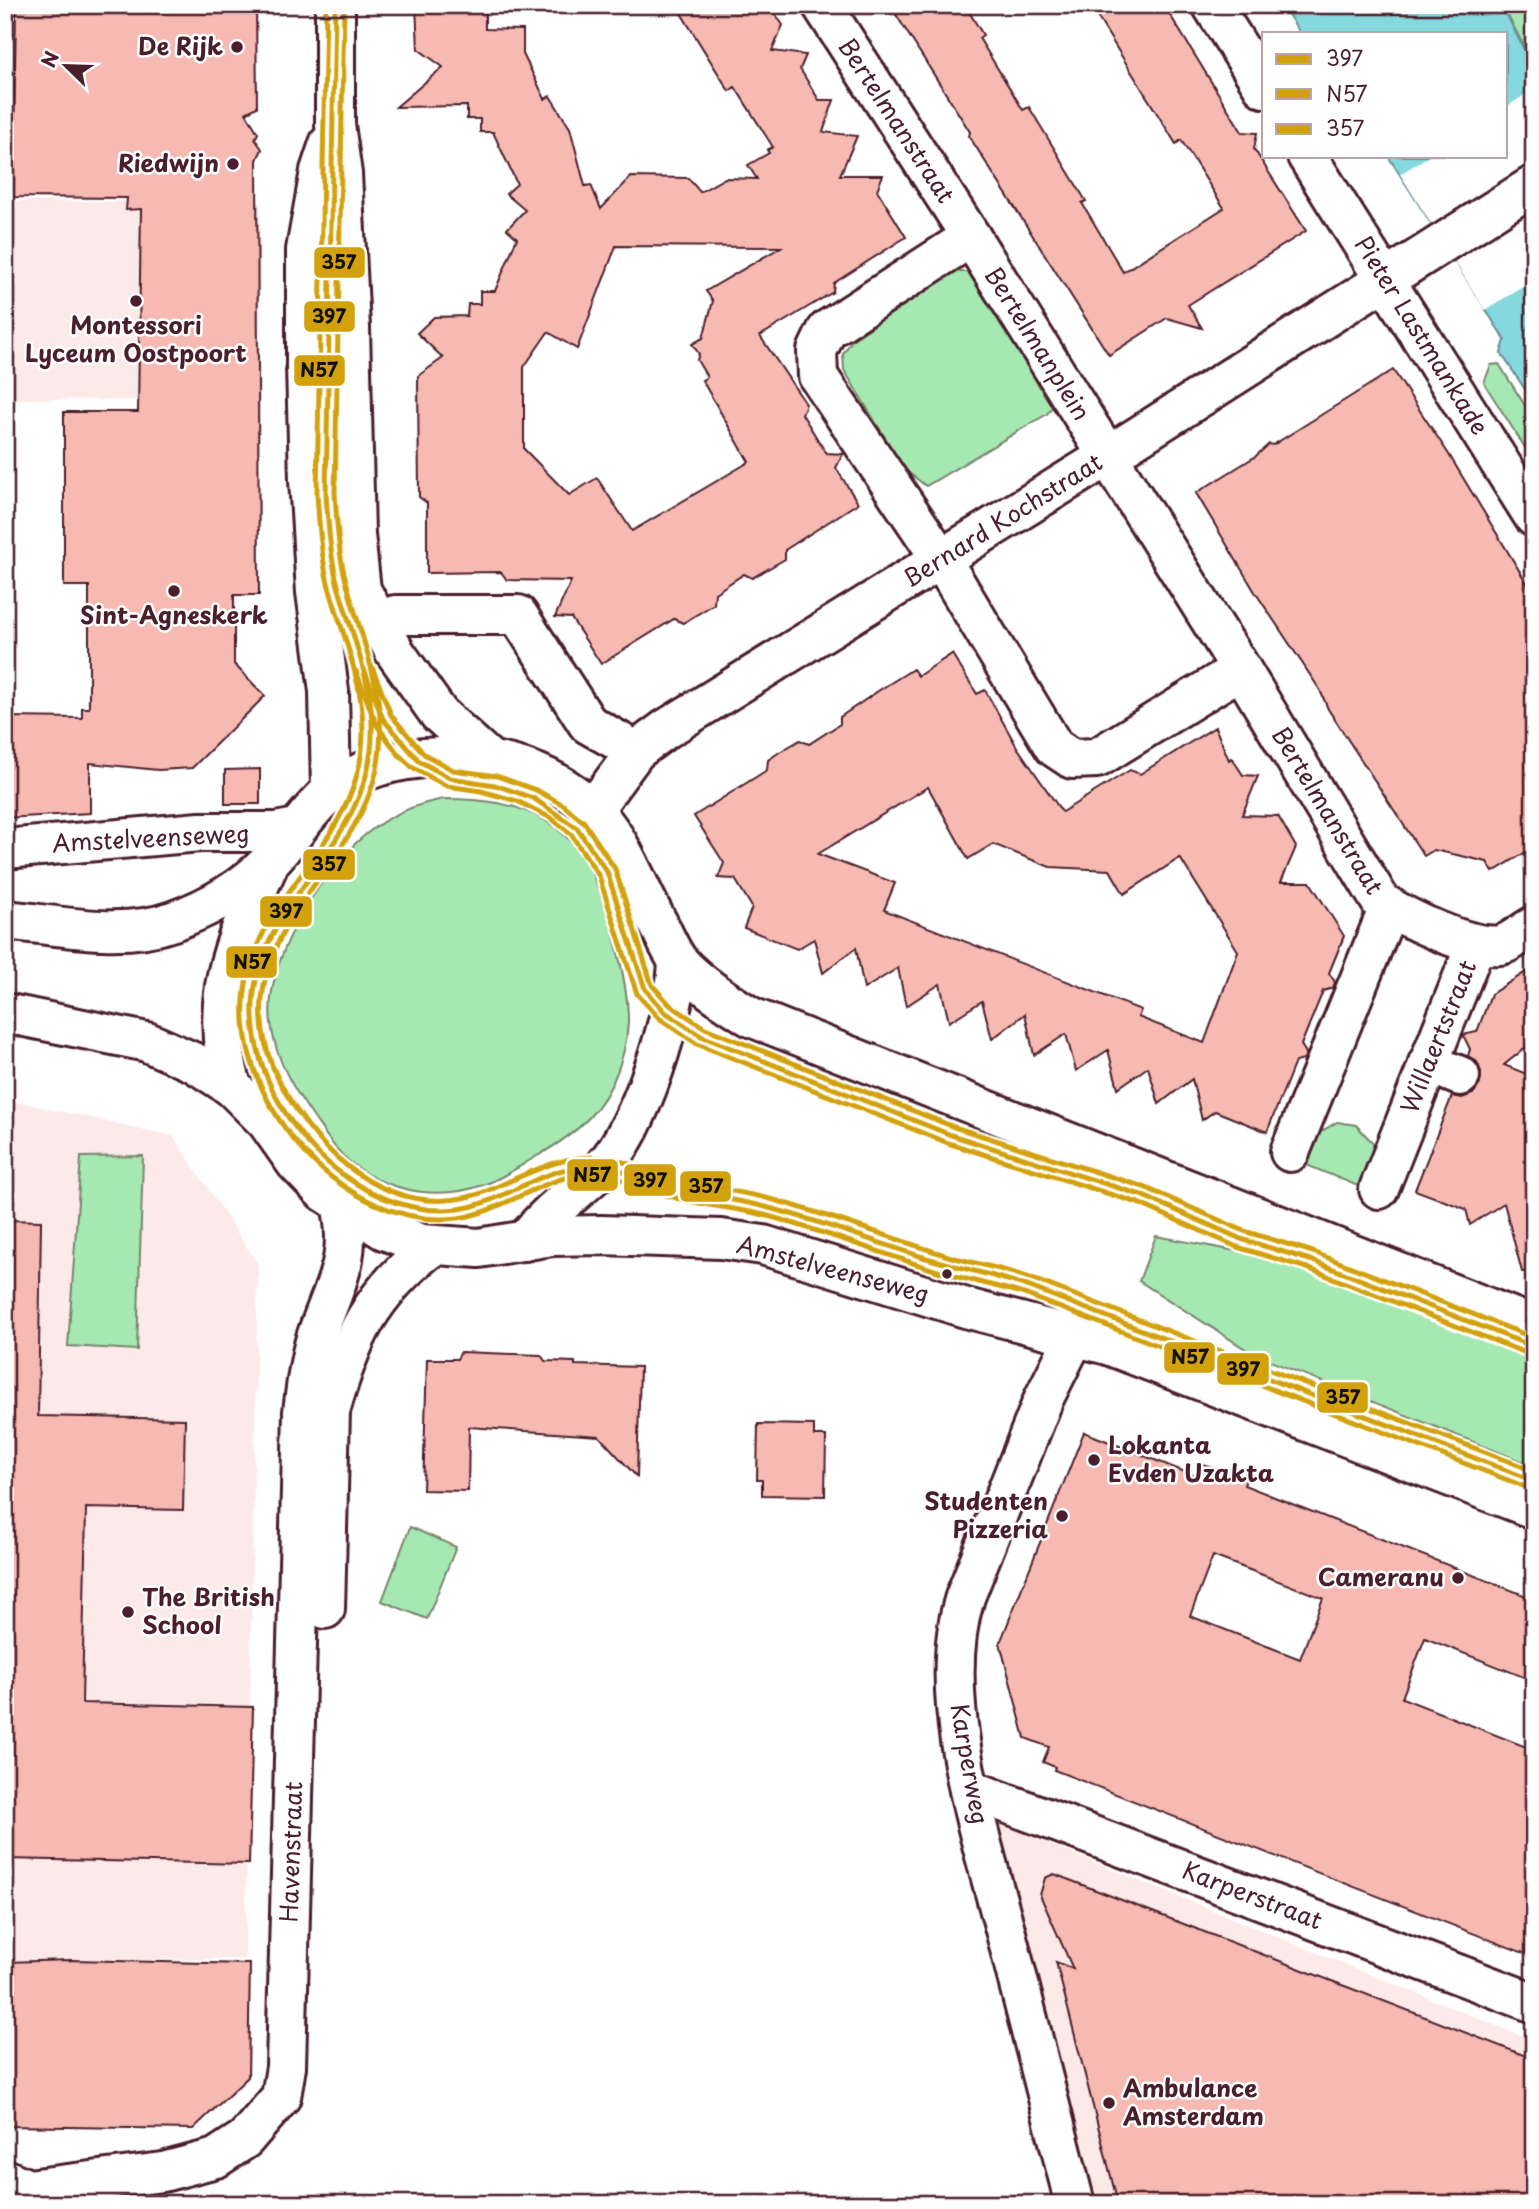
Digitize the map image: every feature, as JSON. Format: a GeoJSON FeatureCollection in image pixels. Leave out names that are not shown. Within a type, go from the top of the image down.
{"type":"FeatureCollection","features":[{"type":"Feature","properties":{"kind":"street"},"geometry":{"type":"LineString","coordinates":[[335,5],[335,125],[342,174],[350,328],[355,535],[360,590],[378,625],[439,714],[491,761]]}},
{"type":"Feature","properties":{"kind":"street","name":"Bertelmanstraat"},"geometry":{"type":"LineString","coordinates":[[822,5],[971,237]]}},
{"type":"Feature","properties":{"kind":"street"},"geometry":{"type":"LineString","coordinates":[[1212,5],[1262,85]]}},
{"type":"Feature","properties":{"kind":"street"},"geometry":{"type":"LineString","coordinates":[[331,791],[329,691],[316,592],[309,480],[306,250],[320,171],[335,125]]}},
{"type":"Feature","properties":{"kind":"street","name":"Pieter Lastmankade"},"geometry":{"type":"LineString","coordinates":[[1308,158],[1534,517]]}},
{"type":"Feature","properties":{"kind":"street","name":"Bernard Kochstraat"},"geometry":{"type":"LineString","coordinates":[[594,808],[636,751],[1107,457],[1534,185]]}},
{"type":"Feature","properties":{"kind":"street"},"geometry":{"type":"LineString","coordinates":[[971,237],[827,330],[817,351],[818,376],[941,559],[1054,747],[1072,759],[1097,758],[1241,669]]}},
{"type":"Feature","properties":{"kind":"street","name":"Bertelmanplein"},"geometry":{"type":"LineString","coordinates":[[971,237],[1241,669]]}},
{"type":"Feature","properties":{"kind":"street"},"geometry":{"type":"LineString","coordinates":[[378,625],[396,615],[518,615],[588,724],[636,751]]}},
{"type":"Feature","properties":{"kind":"street","name":"Bertelmanstraat"},"geometry":{"type":"LineString","coordinates":[[1241,669],[1381,902],[1476,944]]}},
{"type":"Feature","properties":{"kind":"street","name":"Amstelveenseweg"},"geometry":{"type":"LineString","coordinates":[[5,920],[102,930],[138,929],[172,921],[214,902],[240,886],[270,860],[331,791],[366,772],[418,758],[453,756],[491,761],[546,778],[594,808],[627,856],[650,910],[678,962],[717,995],[751,1017],[1534,1326]]}},
{"type":"Feature","properties":{"kind":"street","name":"Amstelveenseweg"},"geometry":{"type":"LineString","coordinates":[[5,849],[223,832],[276,832],[297,828]]}},
{"type":"Feature","properties":{"kind":"street"},"geometry":{"type":"LineString","coordinates":[[232,1087],[224,1062],[221,1028],[224,979],[237,936],[270,860]]}},
{"type":"Feature","properties":{"kind":"street"},"geometry":{"type":"LineString","coordinates":[[1290,1152],[1326,1023],[1389,907]]}},
{"type":"Feature","properties":{"kind":"street","name":"Willaertstraat"},"geometry":{"type":"LineString","coordinates":[[1379,1189],[1444,1070],[1476,944],[1502,945],[1534,926]]}},
{"type":"Feature","properties":{"kind":"street"},"geometry":{"type":"LineString","coordinates":[[534,1229],[604,1165],[631,1120],[671,1016],[677,991],[678,962]]}},
{"type":"Feature","properties":{"kind":"street","name":"Amstelveenseweg"},"geometry":{"type":"LineString","coordinates":[[5,1013],[146,1042],[195,1063],[232,1087],[267,1122],[296,1163],[323,1191],[384,1230],[431,1247],[479,1248],[534,1229],[552,1236],[721,1239],[763,1245],[966,1308],[1075,1336],[1141,1357],[1534,1509]]}},
{"type":"Feature","properties":{"kind":"street","name":"Havenstraat"},"geometry":{"type":"LineString","coordinates":[[323,1609],[303,1412],[316,1338],[345,1257],[346,1227],[341,1204]]}},
{"type":"Feature","properties":{"kind":"street","name":"Havenstraat"},"geometry":{"type":"LineString","coordinates":[[20,2191],[163,2172],[216,2158],[245,2139],[281,2097],[286,2067],[323,1609],[330,1411],[348,1355],[371,1308],[389,1283],[431,1247]]}},
{"type":"Feature","properties":{"kind":"street","name":"Karperweg"},"geometry":{"type":"LineString","coordinates":[[1075,1336],[1044,1398],[957,1625],[954,1671],[969,1789],[1075,2204]]}},
{"type":"Feature","properties":{"kind":"street","name":"Karperstraat"},"geometry":{"type":"LineString","coordinates":[[969,1789],[1534,2003]]}},
{"type":"Feature","properties":{"kind":"shaded area","name":"Montessori Lyceum Oostpoort"},"geometry":{"type":"Polygon","coordinates":[[[14,201],[260,202],[259,401],[12,399],[14,201]]]}},
{"type":"Feature","properties":{"kind":"shaded area","name":"The British School"},"geometry":{"type":"Polygon","coordinates":[[[5,1099],[173,1136],[258,1264],[245,1959],[5,1961],[5,1099]]]}},
{"type":"Feature","properties":{"kind":"shaded area"},"geometry":{"type":"Polygon","coordinates":[[[968,1811],[1534,2041],[1534,2204],[1080,2204],[968,1811]]]}},
{"type":"Feature","properties":{"kind":"green space"},"geometry":{"type":"Polygon","coordinates":[[[1502,5],[1534,5],[1534,45],[1526,50],[1502,5]]]}},
{"type":"Feature","properties":{"kind":"green space"},"geometry":{"type":"Polygon","coordinates":[[[954,272],[968,272],[982,285],[1053,395],[1052,407],[1047,414],[926,486],[904,469],[844,370],[843,354],[852,340],[954,272]]]}},
{"type":"Feature","properties":{"kind":"green space"},"geometry":{"type":"Polygon","coordinates":[[[1499,364],[1534,420],[1534,462],[1484,383],[1491,365],[1499,364]]]}},
{"type":"Feature","properties":{"kind":"green space"},"geometry":{"type":"Polygon","coordinates":[[[444,799],[484,801],[522,810],[552,825],[574,845],[587,863],[609,918],[625,985],[628,1022],[623,1054],[612,1084],[588,1119],[556,1144],[498,1179],[464,1190],[442,1193],[420,1192],[378,1180],[342,1155],[309,1111],[278,1055],[271,1023],[271,999],[285,947],[298,920],[313,895],[348,851],[374,828],[393,816],[413,807],[444,799]]]}},
{"type":"Feature","properties":{"kind":"green space"},"geometry":{"type":"Polygon","coordinates":[[[1337,1122],[1356,1125],[1376,1146],[1365,1189],[1304,1164],[1317,1134],[1337,1122]]]}},
{"type":"Feature","properties":{"kind":"green space"},"geometry":{"type":"Polygon","coordinates":[[[143,1156],[137,1350],[68,1346],[81,1157],[143,1156]]]}},
{"type":"Feature","properties":{"kind":"green space"},"geometry":{"type":"Polygon","coordinates":[[[1156,1236],[1257,1255],[1308,1271],[1534,1360],[1534,1466],[1255,1355],[1139,1281],[1156,1236]]]}},
{"type":"Feature","properties":{"kind":"green space"},"geometry":{"type":"Polygon","coordinates":[[[410,1527],[456,1547],[427,1619],[382,1601],[410,1527]]]}},
{"type":"Feature","properties":{"kind":"water"},"geometry":{"type":"Polygon","coordinates":[[[1282,5],[1502,5],[1534,70],[1534,403],[1501,353],[1505,340],[1389,158],[1508,158],[1508,32],[1299,32],[1282,5]]]}},
{"type":"Feature","properties":{"kind":"pier"},"geometry":{"type":"Polygon","coordinates":[[[1534,89],[1534,280],[1485,310],[1400,174],[1426,158],[1508,158],[1508,106],[1534,89]]]}},
{"type":"Feature","properties":{"kind":"building"},"geometry":{"type":"Polygon","coordinates":[[[16,5],[256,5],[257,107],[246,113],[258,133],[255,139],[262,149],[257,160],[259,595],[234,595],[234,664],[265,696],[192,768],[158,770],[90,763],[90,813],[5,818],[5,717],[82,718],[82,708],[89,708],[89,586],[64,586],[64,412],[138,412],[141,209],[126,210],[127,198],[13,197],[16,5]]]}},
{"type":"Feature","properties":{"kind":"building"},"geometry":{"type":"Polygon","coordinates":[[[416,5],[485,5],[485,29],[523,30],[523,54],[545,99],[550,96],[570,128],[585,186],[591,185],[601,209],[631,177],[688,178],[700,192],[725,178],[757,179],[748,165],[769,153],[767,150],[773,147],[735,87],[729,91],[676,5],[769,5],[783,25],[772,51],[806,55],[800,69],[819,100],[834,100],[823,132],[857,136],[840,175],[883,175],[877,190],[906,237],[834,283],[833,292],[760,336],[806,404],[802,414],[826,453],[843,454],[836,468],[858,503],[785,550],[785,559],[752,578],[744,574],[715,593],[714,604],[683,623],[674,619],[601,664],[571,618],[555,617],[571,581],[507,580],[501,572],[427,573],[427,503],[419,497],[418,376],[443,358],[417,333],[434,317],[467,316],[468,304],[480,304],[480,291],[495,291],[517,238],[507,229],[525,210],[506,194],[517,184],[493,132],[480,132],[480,119],[467,119],[467,106],[396,107],[443,67],[418,49],[416,5]],[[616,246],[577,349],[548,332],[524,367],[524,449],[569,495],[597,478],[632,531],[749,462],[702,380],[707,377],[697,360],[699,354],[692,344],[703,338],[713,301],[706,291],[781,247],[616,246]]]}},
{"type":"Feature","properties":{"kind":"building"},"geometry":{"type":"Polygon","coordinates":[[[890,5],[965,5],[983,35],[979,38],[1023,110],[1029,107],[1086,201],[1082,203],[1123,272],[1224,208],[1181,140],[1176,144],[1090,5],[1164,5],[1242,132],[1257,133],[1254,149],[1306,231],[1188,305],[1202,328],[1167,318],[1109,355],[969,136],[970,132],[890,5]]]}},
{"type":"Feature","properties":{"kind":"building"},"geometry":{"type":"Polygon","coordinates":[[[1393,370],[1448,453],[1534,595],[1534,847],[1493,872],[1487,862],[1466,857],[1434,850],[1424,856],[1328,709],[1320,690],[1255,592],[1196,493],[1256,456],[1269,444],[1273,445],[1393,370]]]}},
{"type":"Feature","properties":{"kind":"building"},"geometry":{"type":"Polygon","coordinates":[[[952,654],[977,694],[985,690],[1017,747],[1062,812],[1130,770],[1140,774],[1215,727],[1229,760],[1232,758],[1243,775],[1258,776],[1242,815],[1278,816],[1296,847],[1281,882],[1310,882],[1344,936],[1329,973],[1335,982],[1333,988],[1323,991],[1301,1045],[1306,1053],[1304,1060],[1295,1062],[1267,1132],[1215,1111],[1202,1120],[1192,1079],[1159,1104],[1148,1067],[1118,1088],[1108,1050],[1076,1071],[1066,1034],[1034,1055],[1025,1014],[992,1039],[982,1001],[949,1022],[940,984],[906,1006],[898,968],[864,989],[856,948],[823,973],[814,939],[797,949],[744,928],[752,907],[735,879],[718,878],[724,863],[694,816],[767,770],[768,760],[778,753],[800,740],[809,744],[840,724],[840,717],[913,669],[918,676],[952,654]],[[928,787],[818,854],[895,883],[884,910],[1141,1010],[1138,1017],[1204,1043],[1238,951],[1180,858],[1124,894],[1110,870],[1050,867],[993,844],[968,859],[928,787]]]}},
{"type":"Feature","properties":{"kind":"building"},"geometry":{"type":"Polygon","coordinates":[[[260,769],[260,804],[225,804],[225,770],[260,769]]]}},
{"type":"Feature","properties":{"kind":"building"},"geometry":{"type":"Polygon","coordinates":[[[1534,967],[1534,1041],[1504,1065],[1534,1077],[1534,1271],[1522,1272],[1504,1203],[1470,1225],[1466,1209],[1415,1190],[1452,1096],[1462,1098],[1473,1094],[1480,1084],[1481,1072],[1477,1062],[1468,1056],[1470,1049],[1463,1035],[1477,1032],[1491,994],[1534,967]]]}},
{"type":"Feature","properties":{"kind":"building"},"geometry":{"type":"Polygon","coordinates":[[[5,1220],[41,1221],[38,1416],[185,1419],[183,1510],[86,1508],[82,1703],[253,1707],[249,1864],[5,1859],[5,1220]]]}},
{"type":"Feature","properties":{"kind":"building"},"geometry":{"type":"Polygon","coordinates":[[[461,1352],[541,1355],[545,1361],[575,1362],[575,1365],[640,1367],[637,1477],[599,1436],[469,1427],[468,1491],[423,1490],[427,1359],[457,1359],[461,1352]]]}},
{"type":"Feature","properties":{"kind":"building"},"geometry":{"type":"Polygon","coordinates":[[[758,1424],[814,1425],[814,1436],[826,1436],[825,1496],[762,1495],[762,1480],[757,1480],[758,1424]]]}},
{"type":"Feature","properties":{"kind":"building"},"geometry":{"type":"Polygon","coordinates":[[[1084,1432],[1195,1476],[1200,1463],[1246,1480],[1244,1485],[1534,1599],[1534,1681],[1425,1638],[1402,1698],[1534,1750],[1534,1957],[1054,1770],[1055,1767],[1043,1762],[1049,1747],[1025,1738],[1000,1643],[1084,1432]],[[1213,1556],[1190,1616],[1300,1659],[1323,1598],[1213,1556]]]}},
{"type":"Feature","properties":{"kind":"building"},"geometry":{"type":"Polygon","coordinates":[[[1054,1874],[1534,2059],[1534,2204],[1118,2204],[1056,1962],[1073,1969],[1040,1895],[1045,1878],[1054,1874]]]}},
{"type":"Feature","properties":{"kind":"building"},"geometry":{"type":"Polygon","coordinates":[[[71,1960],[250,1964],[248,2077],[193,2129],[5,2126],[5,1962],[71,1960]]]}},
{"type":"Feature","properties":{"kind":"transit line","name":"N57"},"geometry":{"type":"LineString","coordinates":[[326,5],[317,494],[328,583],[356,676],[363,722],[362,747],[358,771],[347,802],[332,831],[277,909],[261,937],[250,967],[244,1000],[247,1041],[259,1081],[279,1119],[306,1154],[339,1183],[376,1204],[416,1217],[458,1218],[477,1214],[549,1183],[586,1175],[616,1178],[684,1200],[764,1215],[941,1272],[1027,1295],[1531,1489]]}},
{"type":"Feature","properties":{"kind":"transit line","name":"397"},"geometry":{"type":"LineString","coordinates":[[335,5],[326,494],[337,582],[369,696],[372,744],[358,800],[270,940],[259,970],[253,1003],[256,1042],[268,1080],[288,1116],[314,1149],[345,1176],[381,1197],[419,1208],[458,1209],[477,1205],[548,1175],[585,1166],[615,1169],[682,1191],[788,1213],[923,1257],[1030,1287],[1534,1481]]}},
{"type":"Feature","properties":{"kind":"transit line","name":"357"},"geometry":{"type":"LineString","coordinates":[[344,5],[335,493],[343,570],[378,699],[380,748],[376,773],[365,804],[350,833],[295,912],[280,939],[268,968],[262,999],[263,1034],[267,1051],[288,1097],[308,1126],[326,1147],[367,1180],[414,1198],[465,1198],[565,1160],[595,1157],[621,1161],[688,1183],[774,1200],[948,1256],[1033,1279],[1534,1471]]}},
{"type":"Feature","properties":{"kind":"transit line","name":"357"},"geometry":{"type":"LineString","coordinates":[[372,667],[391,715],[424,754],[453,770],[497,776],[536,790],[562,804],[584,822],[615,869],[652,985],[670,1005],[705,1028],[954,1127],[1144,1187],[1244,1231],[1313,1252],[1534,1338]]}},
{"type":"Feature","properties":{"kind":"transit line","name":"397"},"geometry":{"type":"LineString","coordinates":[[364,669],[383,719],[419,761],[450,778],[495,785],[533,798],[577,828],[607,872],[645,989],[665,1012],[701,1036],[951,1135],[1141,1195],[1241,1239],[1310,1260],[1534,1347]]}},
{"type":"Feature","properties":{"kind":"transit line","name":"N57"},"geometry":{"type":"LineString","coordinates":[[356,671],[376,724],[398,754],[413,768],[447,786],[481,791],[517,801],[551,818],[571,834],[599,876],[637,994],[659,1018],[697,1044],[948,1143],[1138,1203],[1237,1247],[1307,1268],[1531,1355]]}},
{"type":"Feature","properties":{"kind":"place","name":"De Rijk"},"geometry":{"type":"Point","coordinates":[237,47]}},
{"type":"Feature","properties":{"kind":"place","name":"Riedwijn"},"geometry":{"type":"Point","coordinates":[233,164]}},
{"type":"Feature","properties":{"kind":"place","name":"Montessori Lyceum Oostpoort"},"geometry":{"type":"Point","coordinates":[136,301]}},
{"type":"Feature","properties":{"kind":"place","name":"Sint-Agneskerk"},"geometry":{"type":"Point","coordinates":[174,591]}},
{"type":"Feature","properties":{"kind":"place","name":"Lokanta Evden Uzakta"},"geometry":{"type":"Point","coordinates":[1094,1460]}},
{"type":"Feature","properties":{"kind":"place","name":"Studenten Pizzeria"},"geometry":{"type":"Point","coordinates":[1062,1516]}},
{"type":"Feature","properties":{"kind":"place","name":"Cameranu"},"geometry":{"type":"Point","coordinates":[1458,1578]}},
{"type":"Feature","properties":{"kind":"place","name":"The British School"},"geometry":{"type":"Point","coordinates":[128,1612]}},
{"type":"Feature","properties":{"kind":"place","name":"Ambulance Amsterdam"},"geometry":{"type":"Point","coordinates":[1109,2103]}}]}
